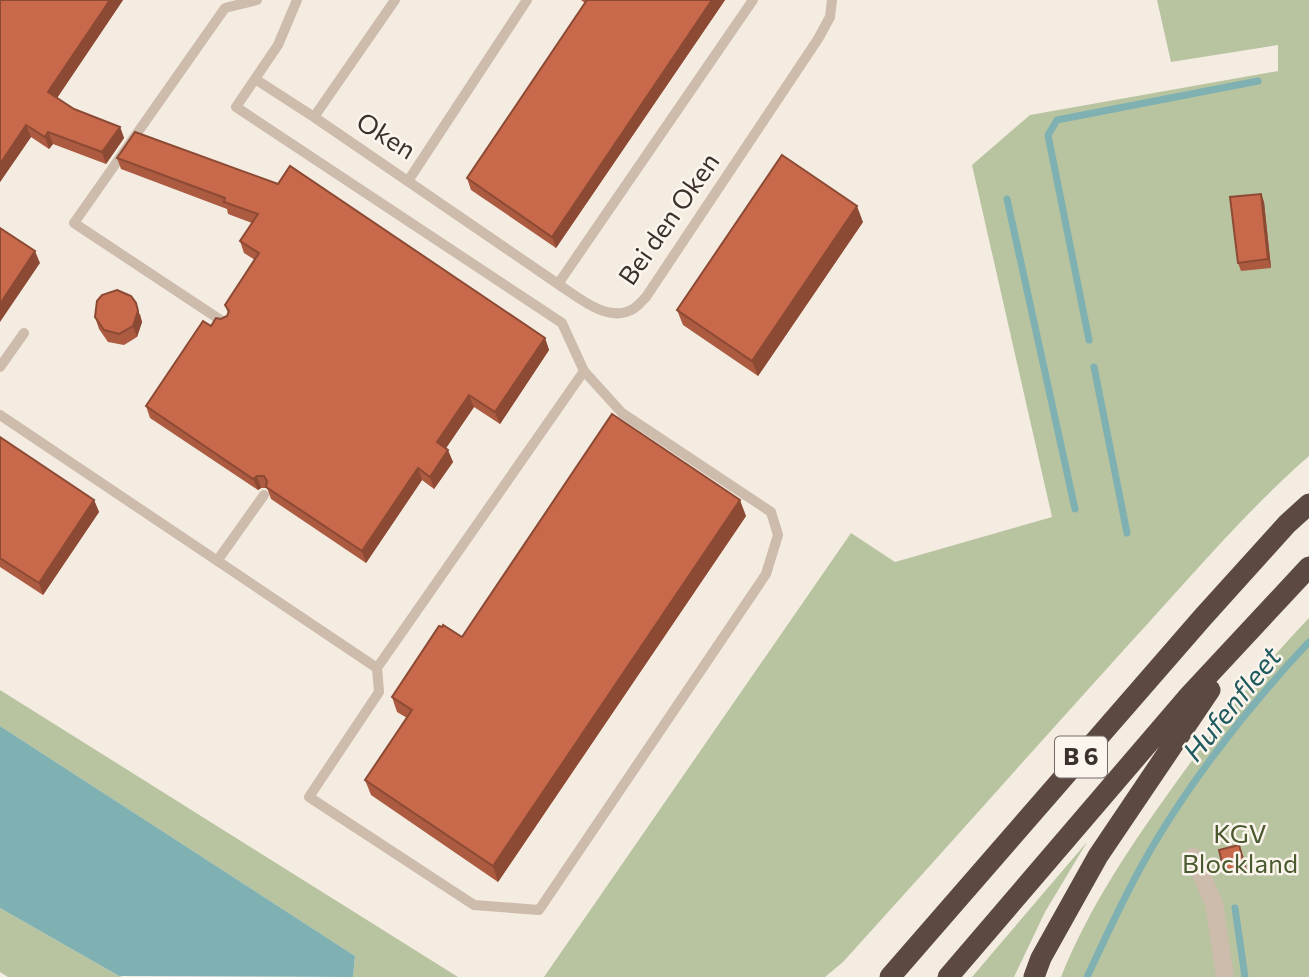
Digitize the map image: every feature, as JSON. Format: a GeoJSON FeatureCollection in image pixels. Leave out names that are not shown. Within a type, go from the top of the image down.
{"type":"FeatureCollection","features":[{"type":"Feature","properties":{"kind":"highway","name":"B 6"},"geometry":{"type":"LineString","coordinates":[[890,977],[1203,617],[1287,524],[1309,504]]}},
{"type":"Feature","properties":{"kind":"highway","name":"B 6"},"geometry":{"type":"LineString","coordinates":[[947,977],[1187,698],[1309,567]]}},
{"type":"Feature","properties":{"kind":"highway"},"geometry":{"type":"LineString","coordinates":[[1034,977],[1041,958],[1098,856],[1254,623]]}},
{"type":"Feature","properties":{"kind":"highway"},"geometry":{"type":"LineString","coordinates":[[876,977],[910,953]]}},
{"type":"Feature","properties":{"kind":"street"},"geometry":{"type":"LineString","coordinates":[[1193,857],[1214,903],[1225,977]]}},
{"type":"Feature","properties":{"kind":"lane"},"geometry":{"type":"LineString","coordinates":[[225,323],[74,223],[225,8],[257,0]]}},
{"type":"Feature","properties":{"kind":"lane"},"geometry":{"type":"LineString","coordinates":[[297,0],[278,45],[236,107],[562,323],[584,371],[622,413],[771,512],[778,535],[766,574],[539,910],[474,905],[309,797],[379,692],[377,668],[584,371]]}},
{"type":"Feature","properties":{"kind":"lane","name":"Oken"},"geometry":{"type":"LineString","coordinates":[[395,0],[314,117],[408,181],[527,0]]}},
{"type":"Feature","properties":{"kind":"lane"},"geometry":{"type":"LineString","coordinates":[[558,284],[753,0]]}},
{"type":"Feature","properties":{"kind":"lane","name":"Bei den Oken"},"geometry":{"type":"LineString","coordinates":[[408,181],[598,309],[616,313],[633,309],[646,297],[818,39],[830,17],[832,0]]}},
{"type":"Feature","properties":{"kind":"lane"},"geometry":{"type":"LineString","coordinates":[[255,79],[314,117]]}},
{"type":"Feature","properties":{"kind":"lane"},"geometry":{"type":"LineString","coordinates":[[0,367],[24,333]]}},
{"type":"Feature","properties":{"kind":"lane"},"geometry":{"type":"LineString","coordinates":[[0,415],[377,668]]}},
{"type":"Feature","properties":{"kind":"lane"},"geometry":{"type":"LineString","coordinates":[[217,561],[264,495]]}},
{"type":"Feature","properties":{"kind":"green space"},"geometry":{"type":"Polygon","coordinates":[[[1157,0],[1309,0],[1309,456],[1217,547],[843,962],[825,977],[544,977],[851,533],[895,562],[1052,517],[972,165],[1030,115],[1278,71],[1278,45],[1171,62],[1157,0]]]}},
{"type":"Feature","properties":{"kind":"green space","name":"KGV Blockland"},"geometry":{"type":"Polygon","coordinates":[[[1309,618],[1309,977],[1061,977],[1084,926],[1143,830],[1239,699],[1309,618]]]}},
{"type":"Feature","properties":{"kind":"green space"},"geometry":{"type":"Polygon","coordinates":[[[0,690],[458,977],[353,977],[355,956],[0,726],[0,690]]]}},
{"type":"Feature","properties":{"kind":"green space"},"geometry":{"type":"Polygon","coordinates":[[[1087,842],[1045,912],[1014,977],[972,977],[1087,842]]]}},
{"type":"Feature","properties":{"kind":"green space"},"geometry":{"type":"Polygon","coordinates":[[[0,908],[123,977],[8,977],[0,972],[0,908]]]}},
{"type":"Feature","properties":{"kind":"water"},"geometry":{"type":"Polygon","coordinates":[[[0,726],[355,956],[353,977],[119,976],[0,908],[0,726]]]}},
{"type":"Feature","properties":{"kind":"building"},"geometry":{"type":"Polygon","coordinates":[[[0,0],[110,0],[48,92],[74,109],[120,127],[102,152],[48,132],[45,137],[26,125],[0,164],[0,0]]]}},
{"type":"Feature","properties":{"kind":"building"},"geometry":{"type":"Polygon","coordinates":[[[587,0],[712,0],[552,237],[467,178],[587,0]]]}},
{"type":"Feature","properties":{"kind":"building"},"geometry":{"type":"Polygon","coordinates":[[[135,132],[278,184],[290,166],[545,338],[495,412],[469,395],[437,442],[448,450],[430,477],[418,468],[362,551],[266,487],[264,476],[253,479],[146,406],[203,321],[211,326],[216,318],[227,316],[229,311],[225,305],[259,253],[240,241],[258,214],[224,202],[225,198],[117,158],[135,132]]]}},
{"type":"Feature","properties":{"kind":"building"},"geometry":{"type":"Polygon","coordinates":[[[782,155],[857,206],[752,361],[677,310],[782,155]]]}},
{"type":"Feature","properties":{"kind":"building"},"geometry":{"type":"Polygon","coordinates":[[[1261,194],[1268,259],[1238,263],[1230,197],[1261,194]]]}},
{"type":"Feature","properties":{"kind":"building"},"geometry":{"type":"Polygon","coordinates":[[[0,228],[35,251],[0,304],[0,228]]]}},
{"type":"Feature","properties":{"kind":"building"},"geometry":{"type":"Polygon","coordinates":[[[117,290],[131,296],[138,311],[133,326],[119,334],[104,330],[95,317],[97,301],[102,295],[117,290]]]}},
{"type":"Feature","properties":{"kind":"building"},"geometry":{"type":"Polygon","coordinates":[[[612,414],[740,500],[493,866],[365,780],[412,710],[392,697],[439,626],[443,625],[462,637],[612,414]]]}},
{"type":"Feature","properties":{"kind":"building"},"geometry":{"type":"Polygon","coordinates":[[[0,437],[94,500],[39,583],[0,558],[0,437]]]}},
{"type":"Feature","properties":{"kind":"building"},"geometry":{"type":"Polygon","coordinates":[[[1239,845],[1245,866],[1224,871],[1219,850],[1239,845]]]}},
{"type":"Feature","properties":{"kind":"waterway"},"geometry":{"type":"LineString","coordinates":[[1089,340],[1048,135],[1057,120],[1258,81]]}},
{"type":"Feature","properties":{"kind":"waterway"},"geometry":{"type":"LineString","coordinates":[[1007,199],[1075,509]]}},
{"type":"Feature","properties":{"kind":"waterway"},"geometry":{"type":"LineString","coordinates":[[1094,367],[1127,533]]}},
{"type":"Feature","properties":{"kind":"waterway","name":"Hufenfleet"},"geometry":{"type":"LineString","coordinates":[[1087,977],[1134,880],[1170,817],[1237,725],[1309,642]]}},
{"type":"Feature","properties":{"kind":"waterway"},"geometry":{"type":"LineString","coordinates":[[1235,908],[1245,977]]}}]}
